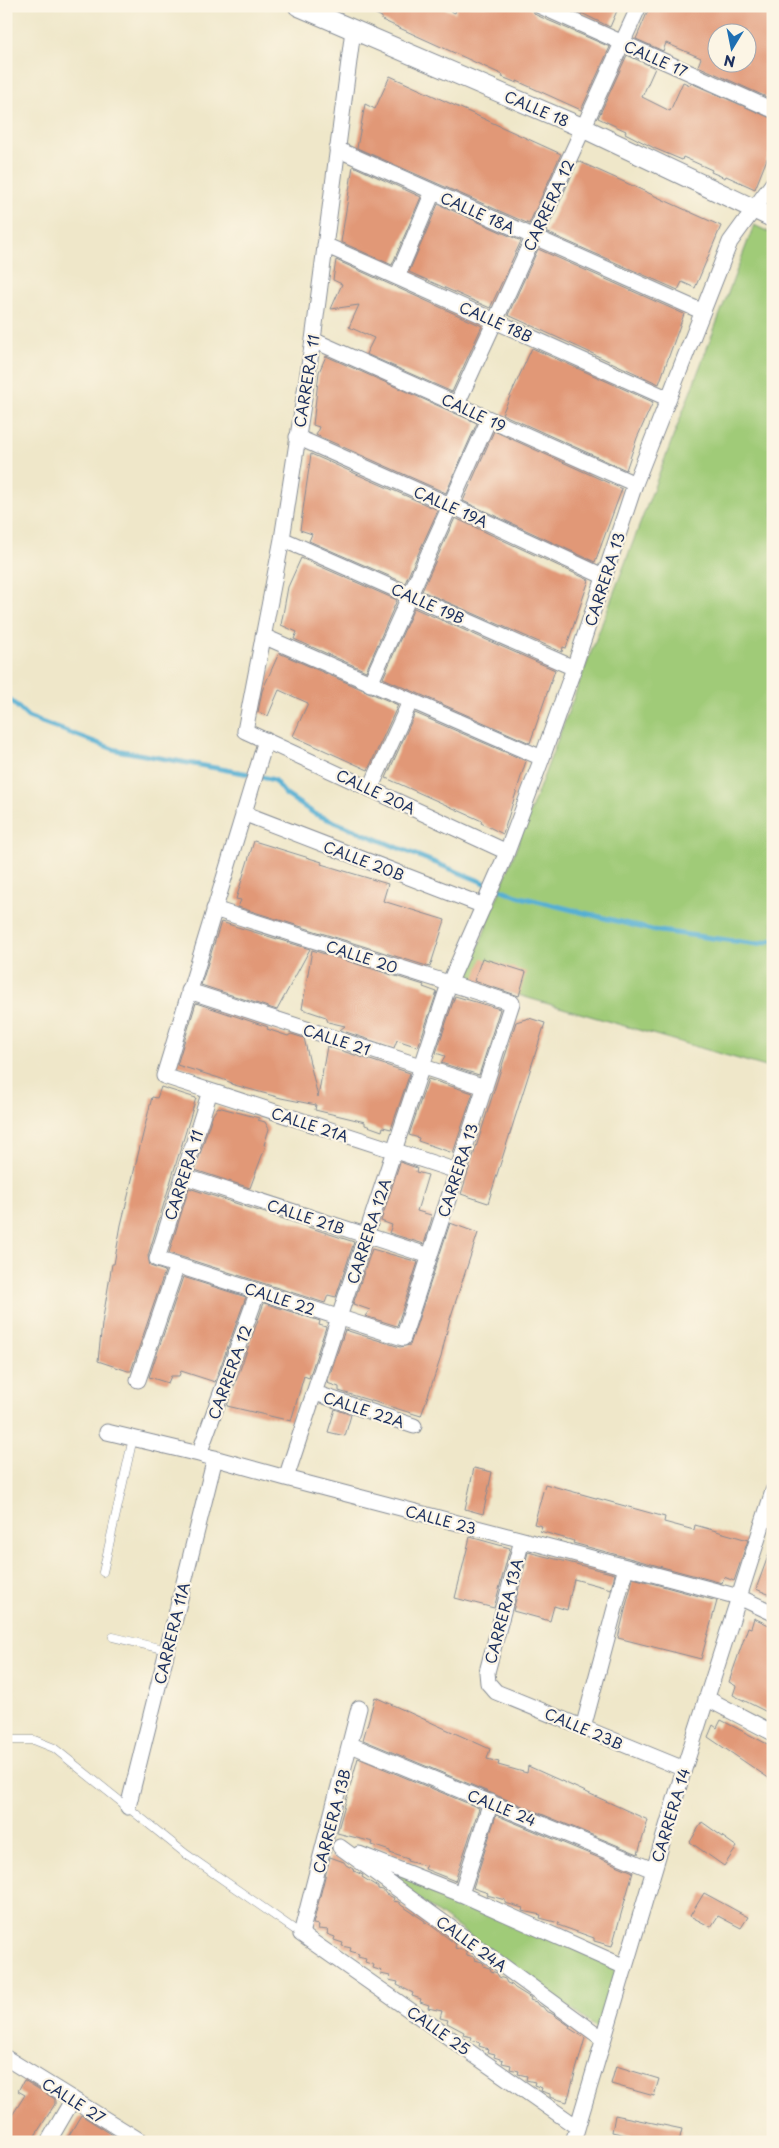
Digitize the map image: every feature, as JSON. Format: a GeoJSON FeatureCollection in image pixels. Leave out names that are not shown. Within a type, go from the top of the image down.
{"type":"FeatureCollection","features":[{"type":"Feature","properties":{"kind":"street","name":"CALLE 18"},"geometry":{"type":"LineString","coordinates":[[298,6],[583,128],[773,218]]}},
{"type":"Feature","properties":{"kind":"street","name":"CALLE 17"},"geometry":{"type":"LineString","coordinates":[[540,6],[773,110]]}},
{"type":"Feature","properties":{"kind":"street","name":"CARRERA 12"},"geometry":{"type":"LineString","coordinates":[[457,404],[639,6]]}},
{"type":"Feature","properties":{"kind":"street","name":"CARRERA 11"},"geometry":{"type":"LineString","coordinates":[[245,730],[282,539],[313,340],[353,30]]}},
{"type":"Feature","properties":{"kind":"street","name":"CALLE 18A"},"geometry":{"type":"LineString","coordinates":[[337,149],[701,311]]}},
{"type":"Feature","properties":{"kind":"street","name":"CARRERA 13"},"geometry":{"type":"LineString","coordinates":[[449,984],[506,855],[574,668],[635,484],[701,311],[730,242],[773,183]]}},
{"type":"Feature","properties":{"kind":"street"},"geometry":{"type":"LineString","coordinates":[[397,277],[434,192]]}},
{"type":"Feature","properties":{"kind":"street","name":"CALLE 18B"},"geometry":{"type":"LineString","coordinates":[[325,245],[667,398]]}},
{"type":"Feature","properties":{"kind":"street","name":"CALLE 19"},"geometry":{"type":"LineString","coordinates":[[313,340],[635,484]]}},
{"type":"Feature","properties":{"kind":"street"},"geometry":{"type":"LineString","coordinates":[[370,684],[489,419]]}},
{"type":"Feature","properties":{"kind":"street","name":"CALLE 19A"},"geometry":{"type":"LineString","coordinates":[[297,437],[605,577]]}},
{"type":"Feature","properties":{"kind":"street","name":"CALLE 19B"},"geometry":{"type":"LineString","coordinates":[[282,539],[574,668]]}},
{"type":"Feature","properties":{"kind":"street"},"geometry":{"type":"LineString","coordinates":[[263,636],[410,702],[542,758]]}},
{"type":"Feature","properties":{"kind":"street"},"geometry":{"type":"LineString","coordinates":[[370,789],[410,702]]}},
{"type":"Feature","properties":{"kind":"street","name":"CALLE 20A"},"geometry":{"type":"LineString","coordinates":[[245,730],[506,855]]}},
{"type":"Feature","properties":{"kind":"street"},"geometry":{"type":"LineString","coordinates":[[189,991],[266,740]]}},
{"type":"Feature","properties":{"kind":"street","name":"CALLE 20B"},"geometry":{"type":"LineString","coordinates":[[243,813],[485,903]]}},
{"type":"Feature","properties":{"kind":"street","name":"CALLE 20"},"geometry":{"type":"LineString","coordinates":[[214,909],[512,1003]]}},
{"type":"Feature","properties":{"kind":"street","name":"CARRERA 12A"},"geometry":{"type":"LineString","coordinates":[[286,1478],[449,984]]}},
{"type":"Feature","properties":{"kind":"street","name":"CALLE 21"},"geometry":{"type":"LineString","coordinates":[[189,991],[484,1087]]}},
{"type":"Feature","properties":{"kind":"street","name":"CALLE 21A"},"geometry":{"type":"LineString","coordinates":[[189,991],[164,1076],[457,1171]]}},
{"type":"Feature","properties":{"kind":"street","name":"CARRERA 13"},"geometry":{"type":"LineString","coordinates":[[403,1338],[512,1003]]}},
{"type":"Feature","properties":{"kind":"street","name":"CARRERA 11"},"geometry":{"type":"LineString","coordinates":[[157,1259],[210,1091]]}},
{"type":"Feature","properties":{"kind":"street","name":"CALLE 21B"},"geometry":{"type":"LineString","coordinates":[[183,1176],[430,1256]]}},
{"type":"Feature","properties":{"kind":"street","name":"CALLE 22"},"geometry":{"type":"LineString","coordinates":[[157,1259],[403,1338]]}},
{"type":"Feature","properties":{"kind":"street"},"geometry":{"type":"LineString","coordinates":[[138,1380],[177,1265]]}},
{"type":"Feature","properties":{"kind":"street","name":"CARRERA 12"},"geometry":{"type":"LineString","coordinates":[[199,1454],[258,1291]]}},
{"type":"Feature","properties":{"kind":"street","name":"CALLE 22A"},"geometry":{"type":"LineString","coordinates":[[315,1393],[414,1426]]}},
{"type":"Feature","properties":{"kind":"street","name":"CALLE 23"},"geometry":{"type":"LineString","coordinates":[[107,1432],[215,1458],[626,1567],[739,1598],[773,1613]]}},
{"type":"Feature","properties":{"kind":"street","name":"CARRERA 11A"},"geometry":{"type":"LineString","coordinates":[[128,1807],[215,1458]]}},
{"type":"Feature","properties":{"kind":"street","name":"CARRERA 14"},"geometry":{"type":"LineString","coordinates":[[575,2134],[684,1769],[773,1491]]}},
{"type":"Feature","properties":{"kind":"street","name":"CARRERA 13A"},"geometry":{"type":"LineString","coordinates":[[488,1683],[487,1672],[522,1540]]}},
{"type":"Feature","properties":{"kind":"street"},"geometry":{"type":"LineString","coordinates":[[583,1728],[626,1567]]}},
{"type":"Feature","properties":{"kind":"street","name":"CALLE 23B"},"geometry":{"type":"LineString","coordinates":[[488,1683],[496,1692],[684,1769]]}},
{"type":"Feature","properties":{"kind":"street"},"geometry":{"type":"LineString","coordinates":[[706,1698],[773,1733]]}},
{"type":"Feature","properties":{"kind":"street","name":"CARRERA 13B"},"geometry":{"type":"LineString","coordinates":[[301,1934],[359,1708]]}},
{"type":"Feature","properties":{"kind":"street","name":"CALLE 24"},"geometry":{"type":"LineString","coordinates":[[351,1744],[653,1870]]}},
{"type":"Feature","properties":{"kind":"street"},"geometry":{"type":"LineString","coordinates":[[461,1894],[490,1802]]}},
{"type":"Feature","properties":{"kind":"street"},"geometry":{"type":"LineString","coordinates":[[326,1841],[461,1894],[624,1967]]}},
{"type":"Feature","properties":{"kind":"street","name":"CALLE 24A"},"geometry":{"type":"LineString","coordinates":[[340,1847],[603,2039]]}},
{"type":"Feature","properties":{"kind":"street","name":"CALLE 25"},"geometry":{"type":"LineString","coordinates":[[301,1934],[575,2134]]}},
{"type":"Feature","properties":{"kind":"street","name":"CALLE 27"},"geometry":{"type":"LineString","coordinates":[[6,2058],[142,2142]]}},
{"type":"Feature","properties":{"kind":"street"},"geometry":{"type":"LineString","coordinates":[[48,2142],[73,2099]]}},
{"type":"Feature","properties":{"kind":"lane"},"geometry":{"type":"LineString","coordinates":[[103,1572],[132,1438]]}},
{"type":"Feature","properties":{"kind":"lane"},"geometry":{"type":"LineString","coordinates":[[113,1637],[167,1650]]}},
{"type":"Feature","properties":{"kind":"lane"},"geometry":{"type":"LineString","coordinates":[[6,1740],[34,1740],[54,1748],[186,1854],[301,1934]]}},
{"type":"Feature","properties":{"kind":"green space"},"geometry":{"type":"Polygon","coordinates":[[[754,225],[773,234],[773,1069],[466,980],[754,225]]]}},
{"type":"Feature","properties":{"kind":"green space"},"geometry":{"type":"Polygon","coordinates":[[[398,1873],[618,1968],[598,2029],[394,1881],[398,1873]]]}},
{"type":"Feature","properties":{"kind":"building"},"geometry":{"type":"Polygon","coordinates":[[[359,6],[440,6],[455,13],[457,6],[528,6],[536,15],[610,47],[581,110],[517,81],[517,83],[502,77],[503,75],[382,20],[382,17],[359,6]]]}},
{"type":"Feature","properties":{"kind":"building"},"geometry":{"type":"Polygon","coordinates":[[[567,6],[619,6],[610,27],[567,6]]]}},
{"type":"Feature","properties":{"kind":"building"},"geometry":{"type":"Polygon","coordinates":[[[650,6],[763,6],[773,11],[773,100],[711,72],[756,72],[756,22],[706,22],[706,70],[698,66],[701,58],[666,43],[663,51],[636,39],[650,6]]]}},
{"type":"Feature","properties":{"kind":"building"},"geometry":{"type":"Polygon","coordinates":[[[627,55],[655,68],[642,97],[670,111],[683,82],[690,85],[691,83],[773,119],[773,144],[755,189],[726,176],[725,178],[711,172],[712,170],[683,157],[682,160],[656,149],[625,133],[626,131],[598,118],[627,55]]]}},
{"type":"Feature","properties":{"kind":"building"},"geometry":{"type":"Polygon","coordinates":[[[390,76],[561,154],[529,224],[357,148],[365,104],[375,109],[390,76]]]}},
{"type":"Feature","properties":{"kind":"building"},"geometry":{"type":"Polygon","coordinates":[[[578,161],[721,226],[695,288],[682,282],[678,290],[546,232],[578,161]]]}},
{"type":"Feature","properties":{"kind":"building"},"geometry":{"type":"Polygon","coordinates":[[[353,166],[421,197],[392,265],[341,242],[353,166]]]}},
{"type":"Feature","properties":{"kind":"building"},"geometry":{"type":"Polygon","coordinates":[[[438,204],[521,241],[490,308],[409,272],[438,204]]]}},
{"type":"Feature","properties":{"kind":"building"},"geometry":{"type":"Polygon","coordinates":[[[538,249],[684,314],[659,384],[508,315],[538,249]]]}},
{"type":"Feature","properties":{"kind":"building"},"geometry":{"type":"Polygon","coordinates":[[[336,260],[482,326],[452,392],[366,354],[374,338],[349,327],[359,305],[331,309],[342,284],[333,280],[336,260]]]}},
{"type":"Feature","properties":{"kind":"building"},"geometry":{"type":"Polygon","coordinates":[[[532,348],[653,402],[637,438],[626,470],[502,414],[532,348]]]}},
{"type":"Feature","properties":{"kind":"building"},"geometry":{"type":"Polygon","coordinates":[[[326,356],[477,423],[446,493],[316,435],[319,427],[313,425],[319,372],[326,356]]]}},
{"type":"Feature","properties":{"kind":"building"},"geometry":{"type":"Polygon","coordinates":[[[494,431],[622,489],[595,562],[463,501],[494,431]]]}},
{"type":"Feature","properties":{"kind":"building"},"geometry":{"type":"Polygon","coordinates":[[[311,454],[438,510],[405,583],[309,541],[312,534],[300,530],[311,454]]]}},
{"type":"Feature","properties":{"kind":"building"},"geometry":{"type":"Polygon","coordinates":[[[455,518],[589,580],[566,648],[563,647],[562,652],[422,591],[455,518]]]}},
{"type":"Feature","properties":{"kind":"building"},"geometry":{"type":"Polygon","coordinates":[[[301,558],[397,600],[366,671],[294,639],[297,632],[281,625],[288,587],[301,558]]]}},
{"type":"Feature","properties":{"kind":"building"},"geometry":{"type":"Polygon","coordinates":[[[414,608],[555,670],[530,743],[383,678],[414,608]]]}},
{"type":"Feature","properties":{"kind":"building"},"geometry":{"type":"Polygon","coordinates":[[[279,653],[398,705],[368,770],[293,736],[308,703],[279,690],[268,716],[258,712],[262,691],[279,653]]]}},
{"type":"Feature","properties":{"kind":"building"},"geometry":{"type":"Polygon","coordinates":[[[415,713],[526,761],[503,834],[481,823],[482,821],[386,778],[415,713]]]}},
{"type":"Feature","properties":{"kind":"building"},"geometry":{"type":"Polygon","coordinates":[[[254,841],[388,884],[383,901],[445,920],[430,967],[238,907],[241,900],[236,899],[254,841]]]}},
{"type":"Feature","properties":{"kind":"building"},"geometry":{"type":"Polygon","coordinates":[[[221,922],[310,949],[277,1010],[201,985],[221,922]]]}},
{"type":"Feature","properties":{"kind":"building"},"geometry":{"type":"Polygon","coordinates":[[[312,950],[424,985],[423,987],[437,992],[418,1047],[397,1040],[394,1048],[340,1030],[345,1026],[328,1022],[326,1017],[302,1009],[312,950]]]}},
{"type":"Feature","properties":{"kind":"building"},"geometry":{"type":"Polygon","coordinates":[[[482,958],[526,972],[519,996],[474,981],[482,958]]]}},
{"type":"Feature","properties":{"kind":"building"},"geometry":{"type":"Polygon","coordinates":[[[455,996],[500,1009],[479,1075],[441,1063],[445,1056],[436,1053],[455,996]]]}},
{"type":"Feature","properties":{"kind":"building"},"geometry":{"type":"Polygon","coordinates":[[[196,1003],[268,1027],[267,1029],[288,1036],[291,1034],[304,1038],[318,1097],[327,1046],[410,1073],[391,1129],[383,1127],[382,1131],[365,1125],[365,1122],[315,1110],[316,1105],[281,1098],[231,1084],[219,1078],[177,1065],[196,1003]]]}},
{"type":"Feature","properties":{"kind":"building"},"geometry":{"type":"Polygon","coordinates":[[[529,1018],[545,1023],[488,1203],[461,1194],[516,1022],[529,1018]]]}},
{"type":"Feature","properties":{"kind":"building"},"geometry":{"type":"Polygon","coordinates":[[[428,1079],[473,1093],[453,1153],[418,1141],[419,1138],[409,1135],[428,1079]]]}},
{"type":"Feature","properties":{"kind":"building"},"geometry":{"type":"Polygon","coordinates":[[[161,1087],[196,1098],[148,1256],[150,1266],[165,1271],[131,1371],[128,1371],[98,1361],[102,1324],[112,1264],[114,1264],[121,1225],[152,1097],[157,1098],[161,1087]]]}},
{"type":"Feature","properties":{"kind":"building"},"geometry":{"type":"Polygon","coordinates":[[[218,1107],[259,1118],[258,1120],[265,1122],[269,1129],[264,1145],[266,1145],[250,1188],[195,1170],[212,1116],[218,1107]]]}},
{"type":"Feature","properties":{"kind":"building"},"geometry":{"type":"Polygon","coordinates":[[[400,1162],[417,1168],[416,1172],[428,1175],[417,1211],[431,1215],[432,1218],[424,1244],[389,1233],[392,1225],[381,1221],[400,1162]]]}},
{"type":"Feature","properties":{"kind":"building"},"geometry":{"type":"Polygon","coordinates":[[[189,1188],[354,1242],[336,1297],[328,1295],[325,1303],[169,1253],[189,1188]]]}},
{"type":"Feature","properties":{"kind":"building"},"geometry":{"type":"Polygon","coordinates":[[[450,1223],[478,1233],[449,1322],[441,1357],[421,1416],[339,1391],[339,1387],[327,1383],[345,1330],[400,1347],[410,1345],[450,1223]]]}},
{"type":"Feature","properties":{"kind":"building"},"geometry":{"type":"Polygon","coordinates":[[[372,1249],[418,1262],[397,1326],[365,1316],[370,1310],[353,1304],[372,1249]]]}},
{"type":"Feature","properties":{"kind":"building"},"geometry":{"type":"Polygon","coordinates":[[[183,1277],[246,1297],[215,1382],[181,1371],[179,1376],[171,1376],[168,1383],[149,1377],[183,1277]]]}},
{"type":"Feature","properties":{"kind":"building"},"geometry":{"type":"Polygon","coordinates":[[[264,1303],[320,1321],[319,1325],[326,1327],[309,1378],[304,1376],[291,1421],[227,1406],[264,1303]]]}},
{"type":"Feature","properties":{"kind":"building"},"geometry":{"type":"Polygon","coordinates":[[[335,1409],[351,1415],[345,1436],[328,1432],[335,1409]]]}},
{"type":"Feature","properties":{"kind":"building"},"geometry":{"type":"Polygon","coordinates":[[[474,1468],[492,1472],[483,1514],[465,1509],[474,1468]]]}},
{"type":"Feature","properties":{"kind":"building"},"geometry":{"type":"Polygon","coordinates":[[[545,1484],[665,1517],[664,1522],[694,1530],[695,1525],[748,1540],[734,1581],[724,1577],[722,1583],[573,1543],[574,1541],[540,1531],[542,1526],[534,1524],[545,1484]]]}},
{"type":"Feature","properties":{"kind":"building"},"geometry":{"type":"Polygon","coordinates":[[[470,1537],[510,1548],[494,1608],[455,1598],[470,1537]]]}},
{"type":"Feature","properties":{"kind":"building"},"geometry":{"type":"Polygon","coordinates":[[[771,1548],[773,1549],[773,1596],[756,1589],[771,1548]]]}},
{"type":"Feature","properties":{"kind":"building"},"geometry":{"type":"Polygon","coordinates":[[[528,1552],[615,1574],[611,1589],[574,1579],[567,1610],[554,1606],[550,1621],[513,1611],[528,1552]]]}},
{"type":"Feature","properties":{"kind":"building"},"geometry":{"type":"Polygon","coordinates":[[[633,1578],[717,1601],[701,1659],[618,1638],[633,1578]]]}},
{"type":"Feature","properties":{"kind":"building"},"geometry":{"type":"Polygon","coordinates":[[[754,1618],[773,1627],[773,1715],[733,1695],[736,1686],[729,1682],[748,1627],[751,1628],[754,1618]]]}},
{"type":"Feature","properties":{"kind":"building"},"geometry":{"type":"Polygon","coordinates":[[[375,1697],[490,1749],[487,1759],[499,1762],[498,1765],[527,1773],[528,1766],[648,1820],[638,1854],[363,1740],[375,1697]]]}},
{"type":"Feature","properties":{"kind":"building"},"geometry":{"type":"Polygon","coordinates":[[[721,1720],[773,1747],[773,1781],[708,1737],[713,1725],[717,1728],[721,1720]]]}},
{"type":"Feature","properties":{"kind":"building"},"geometry":{"type":"Polygon","coordinates":[[[358,1758],[479,1808],[455,1881],[425,1869],[426,1866],[407,1861],[408,1859],[372,1845],[373,1842],[337,1833],[358,1758]]]}},
{"type":"Feature","properties":{"kind":"building"},"geometry":{"type":"Polygon","coordinates":[[[496,1815],[633,1872],[612,1946],[594,1941],[594,1938],[558,1925],[559,1923],[540,1918],[541,1915],[522,1911],[523,1908],[505,1903],[505,1900],[487,1895],[488,1893],[473,1888],[496,1815]]]}},
{"type":"Feature","properties":{"kind":"building"},"geometry":{"type":"Polygon","coordinates":[[[702,1822],[737,1847],[724,1866],[690,1842],[702,1822]]]}},
{"type":"Feature","properties":{"kind":"building"},"geometry":{"type":"Polygon","coordinates":[[[330,1857],[344,1862],[354,1871],[363,1875],[362,1877],[378,1887],[378,1889],[383,1890],[394,1898],[393,1901],[399,1902],[456,1944],[455,1948],[466,1951],[467,1955],[482,1962],[483,1966],[490,1968],[499,1977],[505,1979],[507,1983],[531,1998],[530,2000],[536,2002],[585,2038],[567,2102],[550,2097],[550,2094],[541,2091],[542,2088],[534,2085],[535,2082],[526,2080],[527,2076],[518,2074],[519,2071],[510,2069],[511,2065],[502,2063],[503,2060],[494,2057],[495,2054],[487,2052],[488,2049],[479,2046],[480,2043],[471,2040],[472,2037],[463,2035],[464,2032],[447,2023],[448,2020],[440,2018],[442,2011],[428,2008],[429,2005],[420,2002],[421,1999],[412,1996],[413,1993],[397,1985],[398,1982],[389,1980],[390,1976],[381,1974],[382,1971],[373,1968],[374,1965],[365,1962],[366,1959],[358,1957],[359,1954],[350,1951],[351,1948],[342,1946],[343,1943],[334,1940],[335,1937],[327,1934],[328,1930],[318,1929],[319,1925],[313,1924],[330,1857]]]}},
{"type":"Feature","properties":{"kind":"building"},"geometry":{"type":"Polygon","coordinates":[[[704,1893],[748,1917],[741,1928],[718,1916],[711,1927],[690,1916],[704,1893]]]}},
{"type":"Feature","properties":{"kind":"building"},"geometry":{"type":"Polygon","coordinates":[[[616,2066],[659,2079],[654,2096],[611,2084],[616,2066]]]}},
{"type":"Feature","properties":{"kind":"building"},"geometry":{"type":"Polygon","coordinates":[[[24,2080],[55,2099],[55,2104],[31,2142],[6,2142],[6,2125],[25,2095],[18,2091],[24,2080]]]}},
{"type":"Feature","properties":{"kind":"building"},"geometry":{"type":"Polygon","coordinates":[[[81,2115],[124,2142],[65,2142],[81,2115]]]}},
{"type":"Feature","properties":{"kind":"building"},"geometry":{"type":"Polygon","coordinates":[[[615,2115],[682,2129],[679,2142],[658,2142],[612,2132],[615,2115]]]}},
{"type":"Feature","properties":{"kind":"waterway"},"geometry":{"type":"LineString","coordinates":[[6,696],[28,717],[116,750],[249,774]]}},
{"type":"Feature","properties":{"kind":"waterway"},"geometry":{"type":"LineString","coordinates":[[262,777],[274,780],[285,794],[315,814],[517,896],[652,930],[757,944],[773,940]]}}]}
